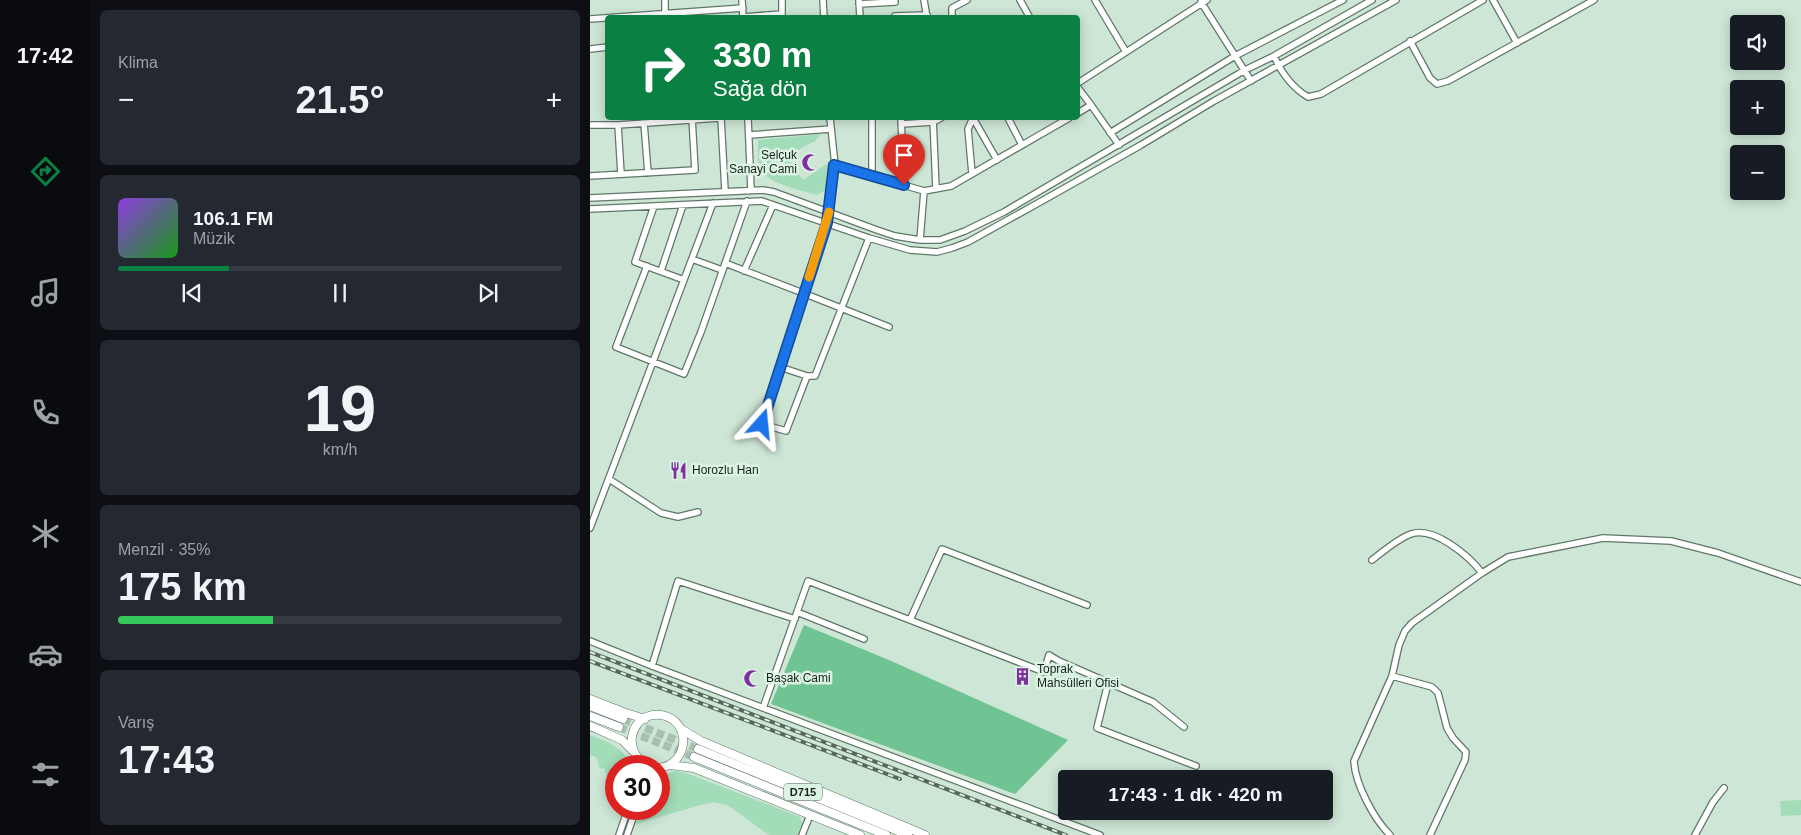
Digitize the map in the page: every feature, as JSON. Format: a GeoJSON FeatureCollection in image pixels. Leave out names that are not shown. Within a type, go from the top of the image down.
{"type":"FeatureCollection","features":[{"type":"Feature","properties":{"kind":"highway"},"geometry":{"type":"LineString","coordinates":[[590,699],[623,712],[645,718],[661,715],[676,722],[684,737],[681,753],[670,761]]}},
{"type":"Feature","properties":{"kind":"highway"},"geometry":{"type":"LineString","coordinates":[[590,706],[623,720]]}},
{"type":"Feature","properties":{"kind":"highway"},"geometry":{"type":"LineString","coordinates":[[590,716],[619,727]]}},
{"type":"Feature","properties":{"kind":"highway"},"geometry":{"type":"LineString","coordinates":[[636,755],[632,737],[634,730],[645,718]]}},
{"type":"Feature","properties":{"kind":"highway"},"geometry":{"type":"LineString","coordinates":[[590,726],[622,740],[634,755]]}},
{"type":"Feature","properties":{"kind":"highway"},"geometry":{"type":"LineString","coordinates":[[681,729],[701,741],[925,835]]}},
{"type":"Feature","properties":{"kind":"highway","name":"D715"},"geometry":{"type":"LineString","coordinates":[[698,749],[908,835]]}},
{"type":"Feature","properties":{"kind":"highway","name":"D715"},"geometry":{"type":"LineString","coordinates":[[694,757],[886,835]]}},
{"type":"Feature","properties":{"kind":"highway","name":"D715"},"geometry":{"type":"LineString","coordinates":[[670,767],[694,768],[860,835]]}},
{"type":"Feature","properties":{"kind":"street"},"geometry":{"type":"LineString","coordinates":[[664,0],[665,14]]}},
{"type":"Feature","properties":{"kind":"street"},"geometry":{"type":"LineString","coordinates":[[742,0],[743,15]]}},
{"type":"Feature","properties":{"kind":"street"},"geometry":{"type":"LineString","coordinates":[[769,15],[782,14],[782,0]]}},
{"type":"Feature","properties":{"kind":"street"},"geometry":{"type":"LineString","coordinates":[[823,0],[824,15]]}},
{"type":"Feature","properties":{"kind":"street"},"geometry":{"type":"LineString","coordinates":[[924,0],[927,15]]}},
{"type":"Feature","properties":{"kind":"street"},"geometry":{"type":"LineString","coordinates":[[952,0],[956,6]]}},
{"type":"Feature","properties":{"kind":"street"},"geometry":{"type":"LineString","coordinates":[[952,15],[952,8],[966,0]]}},
{"type":"Feature","properties":{"kind":"street"},"geometry":{"type":"LineString","coordinates":[[1020,0],[1026,15]]}},
{"type":"Feature","properties":{"kind":"street"},"geometry":{"type":"LineString","coordinates":[[1095,0],[1126,52]]}},
{"type":"Feature","properties":{"kind":"street"},"geometry":{"type":"LineString","coordinates":[[1110,132],[1236,56],[1343,0]]}},
{"type":"Feature","properties":{"kind":"street"},"geometry":{"type":"LineString","coordinates":[[590,198],[751,190],[774,192],[895,236],[920,240],[940,240],[1004,212],[1244,70],[1274,56],[1372,0]]}},
{"type":"Feature","properties":{"kind":"street"},"geometry":{"type":"LineString","coordinates":[[590,209],[762,201],[869,238],[917,250],[937,252],[960,245],[1133,150],[1396,0]]}},
{"type":"Feature","properties":{"kind":"street"},"geometry":{"type":"LineString","coordinates":[[1274,56],[1278,66],[1298,91],[1308,97],[1321,94],[1483,0]]}},
{"type":"Feature","properties":{"kind":"street"},"geometry":{"type":"LineString","coordinates":[[1493,0],[1517,43]]}},
{"type":"Feature","properties":{"kind":"street"},"geometry":{"type":"LineString","coordinates":[[1410,41],[1430,78],[1437,84],[1448,81],[1594,0]]}},
{"type":"Feature","properties":{"kind":"street"},"geometry":{"type":"LineString","coordinates":[[860,15],[859,2],[895,1],[896,15]]}},
{"type":"Feature","properties":{"kind":"street"},"geometry":{"type":"LineString","coordinates":[[1080,82],[1203,1],[1251,81]]}},
{"type":"Feature","properties":{"kind":"street"},"geometry":{"type":"LineString","coordinates":[[660,15],[743,8]]}},
{"type":"Feature","properties":{"kind":"street"},"geometry":{"type":"LineString","coordinates":[[590,18],[605,18]]}},
{"type":"Feature","properties":{"kind":"street"},"geometry":{"type":"LineString","coordinates":[[590,48],[605,47]]}},
{"type":"Feature","properties":{"kind":"street"},"geometry":{"type":"LineString","coordinates":[[1080,91],[1119,145]]}},
{"type":"Feature","properties":{"kind":"street"},"geometry":{"type":"LineString","coordinates":[[1080,112],[1091,105]]}},
{"type":"Feature","properties":{"kind":"street"},"geometry":{"type":"LineString","coordinates":[[590,125],[618,125],[673,120]]}},
{"type":"Feature","properties":{"kind":"street"},"geometry":{"type":"LineString","coordinates":[[590,176],[695,170],[692,120]]}},
{"type":"Feature","properties":{"kind":"street"},"geometry":{"type":"LineString","coordinates":[[720,120],[725,191]]}},
{"type":"Feature","properties":{"kind":"street"},"geometry":{"type":"LineString","coordinates":[[748,120],[751,190]]}},
{"type":"Feature","properties":{"kind":"street"},"geometry":{"type":"LineString","coordinates":[[807,376],[786,431],[762,424],[827,223],[834,165],[830,120]]}},
{"type":"Feature","properties":{"kind":"street"},"geometry":{"type":"LineString","coordinates":[[872,120],[872,176]]}},
{"type":"Feature","properties":{"kind":"street"},"geometry":{"type":"LineString","coordinates":[[904,185],[901,121],[933,120],[936,188]]}},
{"type":"Feature","properties":{"kind":"street"},"geometry":{"type":"LineString","coordinates":[[972,120],[968,129],[972,174]]}},
{"type":"Feature","properties":{"kind":"street"},"geometry":{"type":"LineString","coordinates":[[974,120],[997,160]]}},
{"type":"Feature","properties":{"kind":"street"},"geometry":{"type":"LineString","coordinates":[[1009,120],[1022,145]]}},
{"type":"Feature","properties":{"kind":"street"},"geometry":{"type":"LineString","coordinates":[[834,165],[924,191],[951,186],[1066,120]]}},
{"type":"Feature","properties":{"kind":"street"},"geometry":{"type":"LineString","coordinates":[[644,123],[648,173]]}},
{"type":"Feature","properties":{"kind":"street"},"geometry":{"type":"LineString","coordinates":[[618,125],[621,174]]}},
{"type":"Feature","properties":{"kind":"street"},"geometry":{"type":"LineString","coordinates":[[749,135],[831,128]]}},
{"type":"Feature","properties":{"kind":"street"},"geometry":{"type":"LineString","coordinates":[[920,240],[924,191]]}},
{"type":"Feature","properties":{"kind":"street"},"geometry":{"type":"LineString","coordinates":[[646,266],[616,347],[684,374],[724,267],[746,201]]}},
{"type":"Feature","properties":{"kind":"street"},"geometry":{"type":"LineString","coordinates":[[590,528],[713,203]]}},
{"type":"Feature","properties":{"kind":"street"},"geometry":{"type":"LineString","coordinates":[[661,272],[683,205]]}},
{"type":"Feature","properties":{"kind":"street"},"geometry":{"type":"LineString","coordinates":[[744,271],[773,205]]}},
{"type":"Feature","properties":{"kind":"street"},"geometry":{"type":"LineString","coordinates":[[654,206],[635,262],[684,280]]}},
{"type":"Feature","properties":{"kind":"street"},"geometry":{"type":"LineString","coordinates":[[780,367],[807,376],[815,376],[869,238]]}},
{"type":"Feature","properties":{"kind":"street"},"geometry":{"type":"LineString","coordinates":[[692,259],[744,271],[890,328]]}},
{"type":"Feature","properties":{"kind":"street"},"geometry":{"type":"LineString","coordinates":[[609,479],[661,513],[678,516],[698,512]]}},
{"type":"Feature","properties":{"kind":"street"},"geometry":{"type":"LineString","coordinates":[[1372,560],[1398,541],[1421,532],[1437,536],[1451,545],[1474,563],[1482,573]]}},
{"type":"Feature","properties":{"kind":"street"},"geometry":{"type":"LineString","coordinates":[[1390,835],[1378,822],[1358,783],[1354,761],[1392,676],[1399,645],[1405,631],[1412,623],[1482,573],[1508,557],[1603,538],[1671,541],[1718,553],[1801,582]]}},
{"type":"Feature","properties":{"kind":"street"},"geometry":{"type":"LineString","coordinates":[[910,620],[942,549],[1087,606]]}},
{"type":"Feature","properties":{"kind":"street"},"geometry":{"type":"LineString","coordinates":[[763,708],[808,581],[1044,672],[1049,655],[1153,702],[1184,727]]}},
{"type":"Feature","properties":{"kind":"street"},"geometry":{"type":"LineString","coordinates":[[652,666],[678,582],[795,619]]}},
{"type":"Feature","properties":{"kind":"street"},"geometry":{"type":"LineString","coordinates":[[798,612],[864,639]]}},
{"type":"Feature","properties":{"kind":"street"},"geometry":{"type":"LineString","coordinates":[[590,641],[1100,835]]}},
{"type":"Feature","properties":{"kind":"street"},"geometry":{"type":"LineString","coordinates":[[1392,676],[1432,686],[1438,692],[1447,728],[1453,738],[1466,752],[1465,760],[1430,835]]}},
{"type":"Feature","properties":{"kind":"street"},"geometry":{"type":"LineString","coordinates":[[1108,683],[1097,728],[1196,766]]}},
{"type":"Feature","properties":{"kind":"street"},"geometry":{"type":"LineString","coordinates":[[1695,835],[1713,802],[1724,788]]}},
{"type":"Feature","properties":{"kind":"street"},"geometry":{"type":"LineString","coordinates":[[802,835],[810,815]]}},
{"type":"Feature","properties":{"kind":"street"},"geometry":{"type":"LineString","coordinates":[[619,835],[624,820]]}},
{"type":"Feature","properties":{"kind":"street"},"geometry":{"type":"LineString","coordinates":[[627,835],[632,820]]}},
{"type":"Feature","properties":{"kind":"green space"},"geometry":{"type":"Polygon","coordinates":[[[821,134],[815,141],[801,148],[788,159],[803,180],[828,163],[829,188],[817,195],[777,182],[764,174],[760,168],[758,140],[821,134]]]}},
{"type":"Feature","properties":{"kind":"green space"},"geometry":{"type":"Polygon","coordinates":[[[804,625],[889,660],[1068,740],[1015,794],[771,704],[804,625]]]}},
{"type":"Feature","properties":{"kind":"green space"},"geometry":{"type":"Polygon","coordinates":[[[590,735],[614,746],[626,755],[605,755],[605,771],[604,768],[600,769],[596,757],[590,755],[590,735]]]}},
{"type":"Feature","properties":{"kind":"green space"},"geometry":{"type":"Polygon","coordinates":[[[676,771],[686,773],[800,817],[802,824],[797,835],[769,835],[727,805],[714,802],[670,814],[670,773],[676,771]]]}},
{"type":"Feature","properties":{"kind":"green space"},"geometry":{"type":"Polygon","coordinates":[[[1801,800],[1801,815],[1781,816],[1780,801],[1801,800]]]}},
{"type":"Feature","properties":{"kind":"green space"},"geometry":{"type":"Polygon","coordinates":[[[638,820],[650,820],[636,824],[638,820]]]}},
{"type":"Feature","properties":{"kind":"tunnel"},"geometry":{"type":"LineString","coordinates":[[623,719],[698,749]]}},
{"type":"Feature","properties":{"kind":"tunnel"},"geometry":{"type":"LineString","coordinates":[[619,727],[694,757]]}},
{"type":"Feature","properties":{"kind":"railway"},"geometry":{"type":"LineString","coordinates":[[590,652],[1066,835]]}},
{"type":"Feature","properties":{"kind":"railway"},"geometry":{"type":"LineString","coordinates":[[590,661],[900,779]]}},
{"type":"Feature","properties":{"kind":"slow traffic"},"geometry":{"type":"LineString","coordinates":[[809,277],[829,212]]}},
{"type":"Feature","properties":{"kind":"place","name":"Selçuk Sanayi Cami"},"geometry":{"type":"Point","coordinates":[811,162]}},
{"type":"Feature","properties":{"kind":"place","name":"Horozlu Han"},"geometry":{"type":"Point","coordinates":[678,470]}},
{"type":"Feature","properties":{"kind":"place","name":"Toprak Mahsülleri Ofisi"},"geometry":{"type":"Point","coordinates":[1023,676]}},
{"type":"Feature","properties":{"kind":"place","name":"Başak Cami"},"geometry":{"type":"Point","coordinates":[752,678]}},
{"type":"Feature","properties":{"kind":"route"},"geometry":{"type":"LineString","coordinates":[[762,424],[827,223],[834,165],[904,185]]}}]}
